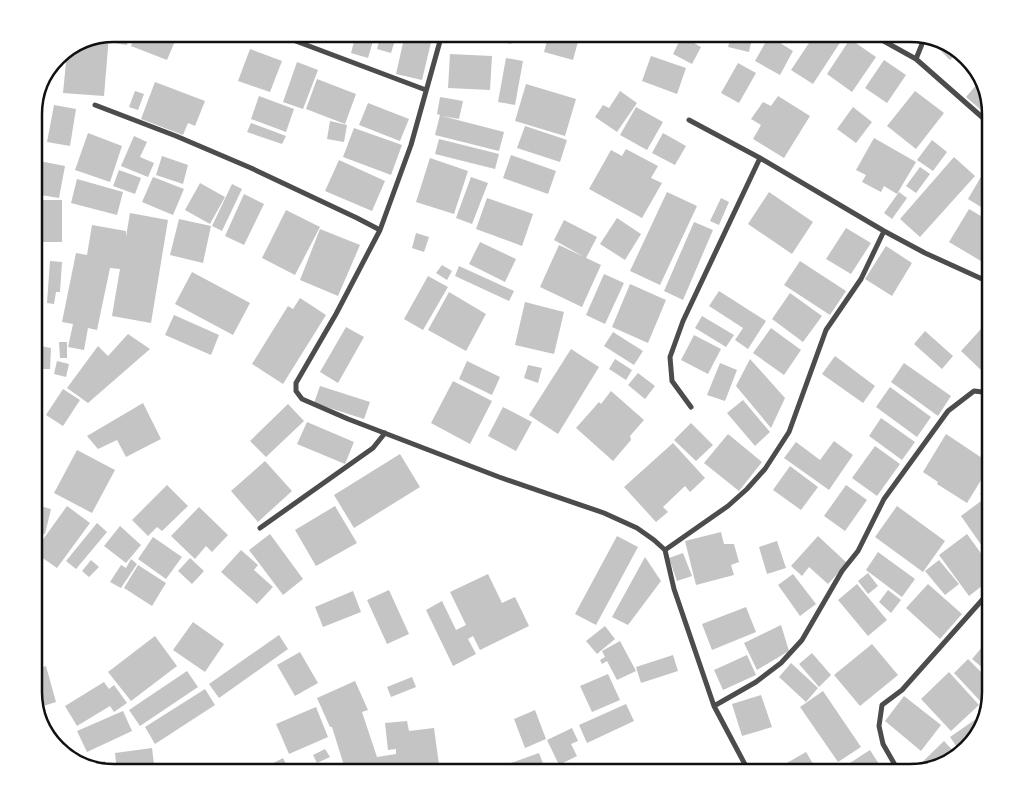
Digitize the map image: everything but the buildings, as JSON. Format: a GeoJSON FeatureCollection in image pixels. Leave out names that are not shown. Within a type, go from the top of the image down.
{"type":"FeatureCollection","features":[{"type":"Feature","properties":{"kind":"street"},"geometry":{"type":"LineString","coordinates":[[301,43],[426,90]]}},
{"type":"Feature","properties":{"kind":"street"},"geometry":{"type":"LineString","coordinates":[[439,43],[411,145],[380,230],[336,314],[296,383],[296,391],[302,399],[384,433],[532,489],[604,513],[637,528],[665,550],[674,589],[714,706],[745,764]]}},
{"type":"Feature","properties":{"kind":"street"},"geometry":{"type":"LineString","coordinates":[[887,43],[916,59],[982,117]]}},
{"type":"Feature","properties":{"kind":"street"},"geometry":{"type":"LineString","coordinates":[[916,59],[922,43]]}},
{"type":"Feature","properties":{"kind":"street"},"geometry":{"type":"LineString","coordinates":[[95,105],[176,136],[251,168],[380,230]]}},
{"type":"Feature","properties":{"kind":"street"},"geometry":{"type":"LineString","coordinates":[[690,120],[760,158],[884,231],[925,253],[982,279]]}},
{"type":"Feature","properties":{"kind":"street"},"geometry":{"type":"LineString","coordinates":[[691,407],[672,381],[670,357],[683,321],[760,158]]}},
{"type":"Feature","properties":{"kind":"street"},"geometry":{"type":"LineString","coordinates":[[665,550],[728,506],[765,469],[789,432],[826,330],[861,279],[884,231]]}},
{"type":"Feature","properties":{"kind":"street"},"geometry":{"type":"LineString","coordinates":[[714,706],[756,682],[781,663],[796,646],[820,610],[842,571],[858,551],[884,499],[948,411],[974,391],[982,391]]}},
{"type":"Feature","properties":{"kind":"street"},"geometry":{"type":"LineString","coordinates":[[260,528],[373,448],[384,433]]}},
{"type":"Feature","properties":{"kind":"street"},"geometry":{"type":"LineString","coordinates":[[894,764],[883,744],[879,726],[882,705],[902,690],[982,600]]}}]}
